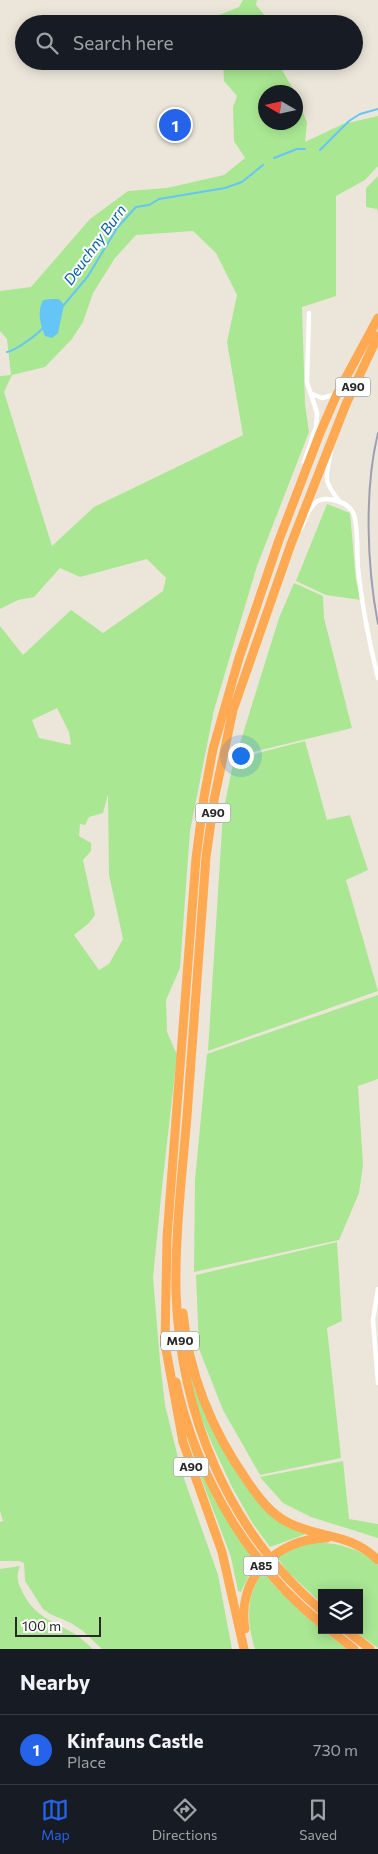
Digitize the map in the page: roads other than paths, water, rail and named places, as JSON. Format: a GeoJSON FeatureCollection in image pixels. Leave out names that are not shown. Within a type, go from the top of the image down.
{"type":"FeatureCollection","features":[{"type":"Feature","properties":{"kind":"highway","name":"A90"},"geometry":{"type":"LineString","coordinates":[[244,1649],[222,1552],[183,1442],[165,1344],[167,1237],[196,858],[213,748],[225,704],[279,540],[337,394],[378,318]]}},
{"type":"Feature","properties":{"kind":"highway","name":"A90"},"geometry":{"type":"LineString","coordinates":[[352,1541],[300,1527],[279,1517],[262,1501],[228,1450],[207,1411],[196,1378],[183,1316],[177,1255],[206,857],[214,800],[233,710],[291,544],[356,381],[378,336]]}},
{"type":"Feature","properties":{"kind":"highway","name":"M90"},"geometry":{"type":"LineString","coordinates":[[177,1255],[178,1323],[184,1370],[192,1404],[204,1441],[240,1515],[276,1565],[318,1607]]}},
{"type":"Feature","properties":{"kind":"highway","name":"M90"},"geometry":{"type":"LineString","coordinates":[[166,1280],[167,1315],[173,1364],[192,1439],[210,1482],[257,1558],[288,1594],[318,1620]]}},
{"type":"Feature","properties":{"kind":"highway","name":"A85"},"geometry":{"type":"LineString","coordinates":[[250,1649],[244,1623],[245,1599],[249,1584],[266,1560],[284,1547],[310,1538],[352,1541],[363,1547],[378,1561]]}},
{"type":"Feature","properties":{"kind":"highway"},"geometry":{"type":"LineString","coordinates":[[326,1538],[359,1549],[378,1561]]}},
{"type":"Feature","properties":{"kind":"highway"},"geometry":{"type":"LineString","coordinates":[[335,1634],[354,1649]]}},
{"type":"Feature","properties":{"kind":"highway"},"geometry":{"type":"LineString","coordinates":[[351,1634],[370,1649]]}},
{"type":"Feature","properties":{"kind":"street"},"geometry":{"type":"LineString","coordinates":[[298,490],[300,476],[317,420],[312,394],[307,382],[309,313]]}},
{"type":"Feature","properties":{"kind":"street"},"geometry":{"type":"LineString","coordinates":[[312,394],[322,398],[337,394]]}},
{"type":"Feature","properties":{"kind":"street"},"geometry":{"type":"LineString","coordinates":[[335,434],[326,477],[327,486],[340,502],[349,507],[354,515],[360,577],[370,643],[378,678]]}},
{"type":"Feature","properties":{"kind":"street"},"geometry":{"type":"LineString","coordinates":[[291,544],[314,504],[322,500],[340,502]]}},
{"type":"Feature","properties":{"kind":"street"},"geometry":{"type":"LineString","coordinates":[[377,1292],[373,1320],[378,1383]]}},
{"type":"Feature","properties":{"kind":"water"},"geometry":{"type":"Polygon","coordinates":[[[59,299],[64,305],[58,333],[52,338],[45,336],[40,313],[43,300],[59,299]]]}},
{"type":"Feature","properties":{"kind":"waterway","name":"Deuchny Burn"},"geometry":{"type":"LineString","coordinates":[[320,150],[349,121],[360,114],[378,109]]}},
{"type":"Feature","properties":{"kind":"waterway","name":"Deuchny Burn"},"geometry":{"type":"LineString","coordinates":[[274,158],[297,149],[305,149]]}},
{"type":"Feature","properties":{"kind":"waterway","name":"Deuchny Burn"},"geometry":{"type":"LineString","coordinates":[[63,306],[88,276],[117,228],[136,207],[149,205],[159,199],[225,188],[242,182],[263,165]]}},
{"type":"Feature","properties":{"kind":"waterway"},"geometry":{"type":"LineString","coordinates":[[7,352],[20,346],[42,329]]}},
{"type":"Feature","properties":{"kind":"railway"},"geometry":{"type":"LineString","coordinates":[[378,433],[369,503],[369,554],[378,624]]}},
{"type":"Feature","properties":{"kind":"place","name":"Kinfauns Castle"},"geometry":{"type":"Point","coordinates":[175,125]}}]}
